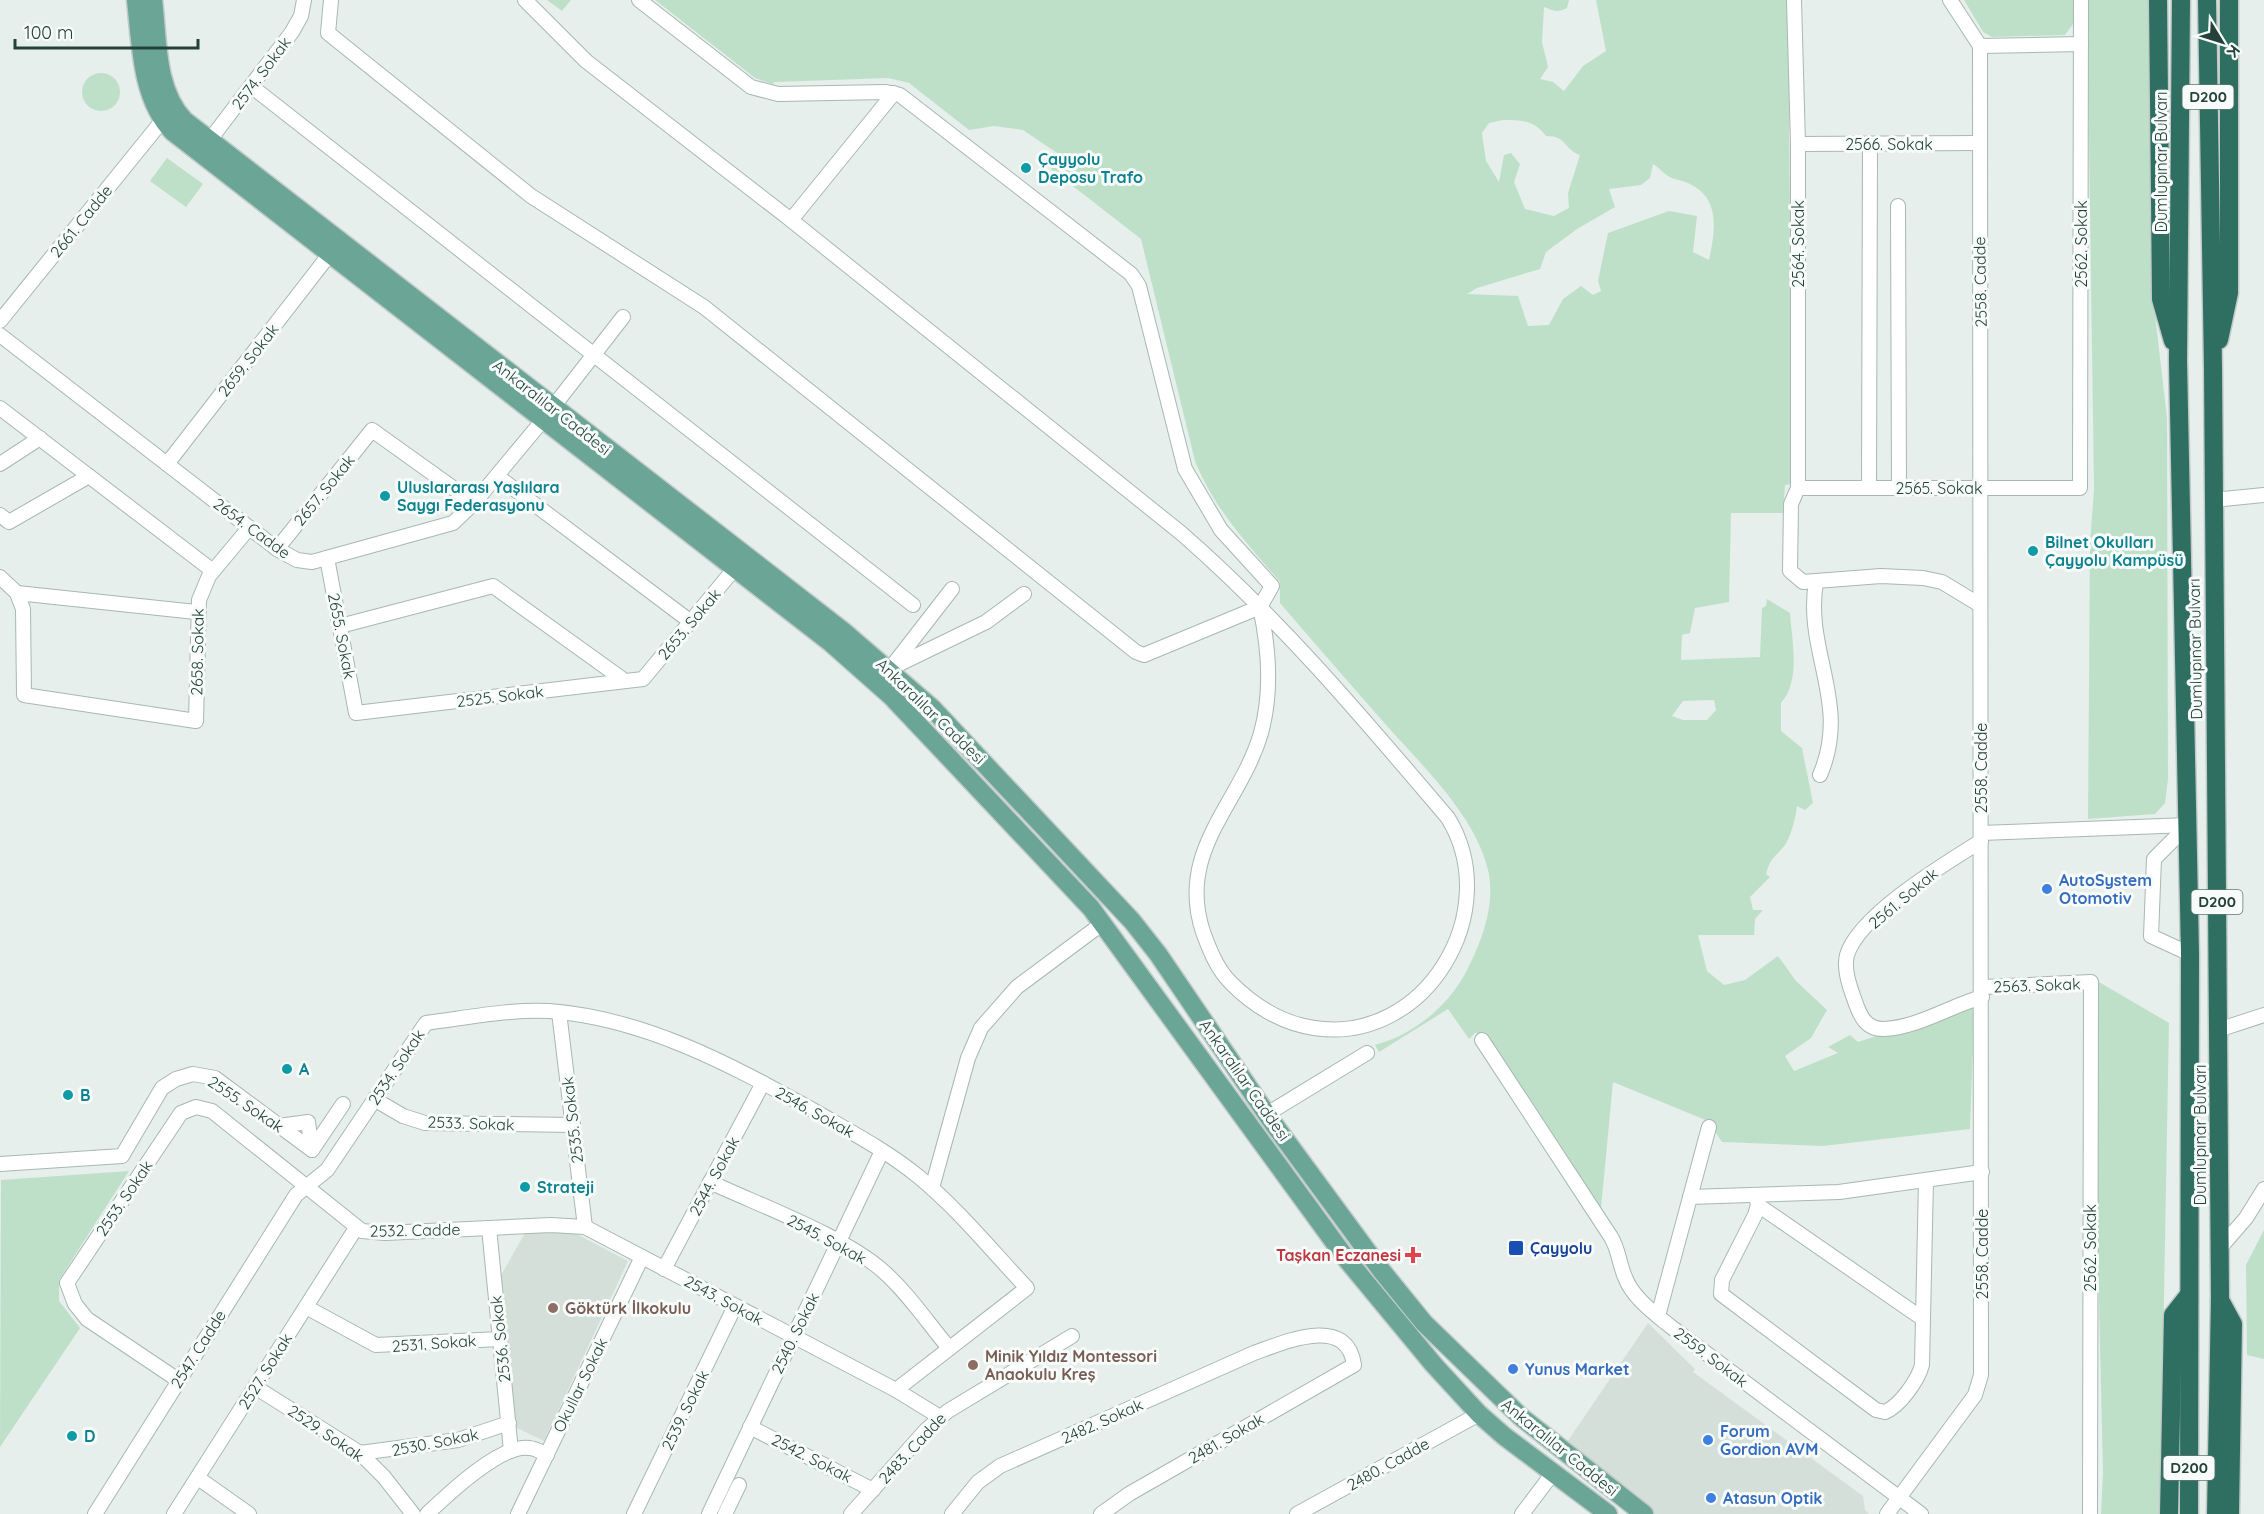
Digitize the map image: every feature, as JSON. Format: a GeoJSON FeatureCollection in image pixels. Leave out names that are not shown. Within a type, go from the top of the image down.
{"type":"FeatureCollection","features":[{"type":"Feature","properties":{"kind":"highway"},"geometry":{"type":"LineString","coordinates":[[2158,0],[2161,299],[2178,361]]}},
{"type":"Feature","properties":{"kind":"highway","name":"Dumlupınar Bulvarı"},"geometry":{"type":"LineString","coordinates":[[2181,0],[2178,361],[2190,954],[2189,1514]]}},
{"type":"Feature","properties":{"kind":"highway","name":"Dumlupınar Bulvarı"},"geometry":{"type":"LineString","coordinates":[[2207,0],[2213,368],[2220,1248],[2216,1514]]}},
{"type":"Feature","properties":{"kind":"highway"},"geometry":{"type":"LineString","coordinates":[[2213,368],[2229,293],[2229,0]]}},
{"type":"Feature","properties":{"kind":"highway","name":"Dumlupınar Bulvarı"},"geometry":{"type":"LineString","coordinates":[[2169,1514],[2173,1315],[2188,1296]]}},
{"type":"Feature","properties":{"kind":"highway","name":"Dumlupınar Bulvarı"},"geometry":{"type":"LineString","coordinates":[[2220,1298],[2233,1324],[2230,1514]]}},
{"type":"Feature","properties":{"kind":"main road","name":"Ankaralılar Caddesi"},"geometry":{"type":"LineString","coordinates":[[136,0],[149,88],[168,114],[179,138],[329,255],[548,414],[890,669],[932,708],[1122,910],[1158,954],[1267,1114],[1364,1247],[1424,1323],[1501,1399],[1545,1437],[1644,1514]]}},
{"type":"Feature","properties":{"kind":"main road","name":"Ankaralılar Caddesi"},"geometry":{"type":"LineString","coordinates":[[153,0],[168,114],[208,141],[548,414],[735,568],[844,653],[882,687],[1081,896],[1103,923],[1348,1261],[1392,1318],[1479,1414],[1599,1511]]}},
{"type":"Feature","properties":{"kind":"main road"},"geometry":{"type":"LineString","coordinates":[[1103,923],[1122,910]]}},
{"type":"Feature","properties":{"kind":"main road"},"geometry":{"type":"LineString","coordinates":[[1348,1261],[1364,1247]]}},
{"type":"Feature","properties":{"kind":"main road"},"geometry":{"type":"LineString","coordinates":[[1479,1414],[1501,1399]]}},
{"type":"Feature","properties":{"kind":"street","name":"2574. Sokak"},"geometry":{"type":"LineString","coordinates":[[208,141],[298,22],[304,0]]}},
{"type":"Feature","properties":{"kind":"street"},"geometry":{"type":"LineString","coordinates":[[331,0],[328,33],[531,196],[704,307],[1136,652],[1144,655],[1260,607]]}},
{"type":"Feature","properties":{"kind":"street"},"geometry":{"type":"LineString","coordinates":[[525,0],[586,61],[791,220],[1181,533],[1234,579],[1260,607],[1337,687],[1448,818],[1464,853],[1468,876],[1464,920],[1453,949],[1433,981],[1418,998],[1369,1024],[1348,1028],[1313,1028],[1268,1013],[1243,995],[1215,963],[1195,902],[1196,882],[1203,853],[1214,824],[1257,744],[1266,706],[1268,665],[1260,607],[1272,586],[1221,530],[1185,469],[1139,286],[1131,274],[906,99],[894,93],[778,94],[751,87],[639,0]]}},
{"type":"Feature","properties":{"kind":"street","name":"2564. Sokak"},"geometry":{"type":"LineString","coordinates":[[1794,0],[1798,144],[1798,488],[1791,504],[1790,571],[1803,582],[1816,582]]}},
{"type":"Feature","properties":{"kind":"street"},"geometry":{"type":"LineString","coordinates":[[1950,0],[1980,46],[2081,44]]}},
{"type":"Feature","properties":{"kind":"street","name":"2562. Sokak"},"geometry":{"type":"LineString","coordinates":[[2080,488],[2081,0]]}},
{"type":"Feature","properties":{"kind":"street","name":"2558. Cadde"},"geometry":{"type":"LineString","coordinates":[[1887,1514],[1979,1386],[1982,1172],[1980,46]]}},
{"type":"Feature","properties":{"kind":"street"},"geometry":{"type":"LineString","coordinates":[[251,86],[913,605]]}},
{"type":"Feature","properties":{"kind":"street"},"geometry":{"type":"LineString","coordinates":[[791,220],[894,93]]}},
{"type":"Feature","properties":{"kind":"street","name":"2661. Cadde"},"geometry":{"type":"LineString","coordinates":[[0,321],[168,114]]}},
{"type":"Feature","properties":{"kind":"street","name":"2566. Sokak"},"geometry":{"type":"LineString","coordinates":[[1798,144],[1979,143]]}},
{"type":"Feature","properties":{"kind":"street"},"geometry":{"type":"LineString","coordinates":[[1869,488],[1870,144]]}},
{"type":"Feature","properties":{"kind":"street"},"geometry":{"type":"LineString","coordinates":[[1898,206],[1899,488]]}},
{"type":"Feature","properties":{"kind":"street","name":"2659. Sokak"},"geometry":{"type":"LineString","coordinates":[[167,464],[329,255]]}},
{"type":"Feature","properties":{"kind":"street","name":"2654. Cadde"},"geometry":{"type":"LineString","coordinates":[[0,335],[277,549],[306,562],[447,525],[459,519],[548,414],[623,317]]}},
{"type":"Feature","properties":{"kind":"street"},"geometry":{"type":"LineString","coordinates":[[1,411],[40,438],[213,571]]}},
{"type":"Feature","properties":{"kind":"street","name":"2657. Sokak"},"geometry":{"type":"LineString","coordinates":[[277,549],[372,430],[474,503]]}},
{"type":"Feature","properties":{"kind":"street"},"geometry":{"type":"LineString","coordinates":[[0,464],[40,438]]}},
{"type":"Feature","properties":{"kind":"street"},"geometry":{"type":"LineString","coordinates":[[0,515],[9,522],[89,476]]}},
{"type":"Feature","properties":{"kind":"street"},"geometry":{"type":"LineString","coordinates":[[497,476],[691,622]]}},
{"type":"Feature","properties":{"kind":"street","name":"2565. Sokak"},"geometry":{"type":"LineString","coordinates":[[1798,488],[2080,488]]}},
{"type":"Feature","properties":{"kind":"street"},"geometry":{"type":"LineString","coordinates":[[2213,500],[2264,495]]}},
{"type":"Feature","properties":{"kind":"street","name":"2658. Sokak"},"geometry":{"type":"LineString","coordinates":[[17,593],[23,609],[24,695],[196,720],[196,612],[201,593],[213,571],[249,528]]}},
{"type":"Feature","properties":{"kind":"street","name":"2655. Sokak"},"geometry":{"type":"LineString","coordinates":[[327,558],[356,713]]}},
{"type":"Feature","properties":{"kind":"street","name":"2653. Sokak"},"geometry":{"type":"LineString","coordinates":[[643,679],[735,568]]}},
{"type":"Feature","properties":{"kind":"street"},"geometry":{"type":"LineString","coordinates":[[1820,775],[1830,741],[1832,717],[1829,689],[1815,627],[1816,582],[1881,576],[1923,578],[1942,582],[1980,604]]}},
{"type":"Feature","properties":{"kind":"street"},"geometry":{"type":"LineString","coordinates":[[0,577],[17,593],[196,612]]}},
{"type":"Feature","properties":{"kind":"street"},"geometry":{"type":"LineString","coordinates":[[340,626],[493,586],[625,681]]}},
{"type":"Feature","properties":{"kind":"street"},"geometry":{"type":"LineString","coordinates":[[890,669],[952,589]]}},
{"type":"Feature","properties":{"kind":"street"},"geometry":{"type":"LineString","coordinates":[[890,669],[986,622],[1024,594]]}},
{"type":"Feature","properties":{"kind":"street","name":"2525. Sokak"},"geometry":{"type":"LineString","coordinates":[[356,713],[643,679]]}},
{"type":"Feature","properties":{"kind":"street"},"geometry":{"type":"LineString","coordinates":[[1982,837],[2188,825]]}},
{"type":"Feature","properties":{"kind":"street"},"geometry":{"type":"LineString","coordinates":[[2188,825],[2154,859],[2151,936],[2190,954]]}},
{"type":"Feature","properties":{"kind":"street","name":"2561. Sokak"},"geometry":{"type":"LineString","coordinates":[[1982,837],[1897,898],[1861,934],[1846,959],[1850,988],[1858,1010],[1865,1023],[1874,1029],[1906,1026],[1982,992]]}},
{"type":"Feature","properties":{"kind":"street"},"geometry":{"type":"LineString","coordinates":[[932,1188],[968,1058],[981,1028],[1017,987],[1103,923]]}},
{"type":"Feature","properties":{"kind":"street","name":"2562. Sokak"},"geometry":{"type":"LineString","coordinates":[[2090,1514],[2091,982]]}},
{"type":"Feature","properties":{"kind":"street","name":"2563. Sokak"},"geometry":{"type":"LineString","coordinates":[[1982,992],[2091,982]]}},
{"type":"Feature","properties":{"kind":"street","name":"2534. Sokak"},"geometry":{"type":"LineString","coordinates":[[305,1187],[327,1170],[426,1023],[530,1011],[559,1012]]}},
{"type":"Feature","properties":{"kind":"street","name":"2546. Sokak"},"geometry":{"type":"LineString","coordinates":[[559,1012],[605,1019],[668,1038],[717,1059],[882,1151],[932,1188],[1027,1288],[949,1348]]}},
{"type":"Feature","properties":{"kind":"street","name":"2535. Sokak"},"geometry":{"type":"LineString","coordinates":[[559,1012],[585,1227]]}},
{"type":"Feature","properties":{"kind":"street"},"geometry":{"type":"LineString","coordinates":[[2218,1030],[2264,1015]]}},
{"type":"Feature","properties":{"kind":"street"},"geometry":{"type":"LineString","coordinates":[[1482,1040],[1611,1237],[1630,1287],[1658,1316]]}},
{"type":"Feature","properties":{"kind":"street"},"geometry":{"type":"LineString","coordinates":[[1267,1114],[1366,1053]]}},
{"type":"Feature","properties":{"kind":"street","name":"2555. Sokak"},"geometry":{"type":"LineString","coordinates":[[0,1164],[122,1156],[162,1088],[176,1079],[193,1074],[214,1078],[312,1150]]}},
{"type":"Feature","properties":{"kind":"street","name":"2544. Sokak"},"geometry":{"type":"LineString","coordinates":[[664,1269],[763,1083]]}},
{"type":"Feature","properties":{"kind":"street","name":"2533. Sokak"},"geometry":{"type":"LineString","coordinates":[[374,1099],[403,1116],[425,1123],[573,1125]]}},
{"type":"Feature","properties":{"kind":"street"},"geometry":{"type":"LineString","coordinates":[[312,1150],[343,1104]]}},
{"type":"Feature","properties":{"kind":"street","name":"2532. Cadde"},"geometry":{"type":"LineString","coordinates":[[181,1113],[196,1107],[212,1111],[356,1228],[376,1233],[551,1225],[585,1227]]}},
{"type":"Feature","properties":{"kind":"street","name":"2553. Sokak"},"geometry":{"type":"LineString","coordinates":[[178,1380],[87,1319],[75,1304],[67,1283],[181,1113]]}},
{"type":"Feature","properties":{"kind":"street"},"geometry":{"type":"LineString","coordinates":[[279,1126],[308,1122],[312,1150]]}},
{"type":"Feature","properties":{"kind":"street","name":"2559. Sokak"},"geometry":{"type":"LineString","coordinates":[[1709,1127],[1658,1316],[1921,1514]]}},
{"type":"Feature","properties":{"kind":"street","name":"2540. Sokak"},"geometry":{"type":"LineString","coordinates":[[709,1514],[882,1151]]}},
{"type":"Feature","properties":{"kind":"street"},"geometry":{"type":"LineString","coordinates":[[1690,1197],[1757,1200],[1839,1192],[1982,1172]]}},
{"type":"Feature","properties":{"kind":"street"},"geometry":{"type":"LineString","coordinates":[[1757,1200],[1753,1220],[1720,1285],[1721,1294],[1876,1410],[1890,1410],[1917,1376],[1922,1359],[1926,1180]]}},
{"type":"Feature","properties":{"kind":"street","name":"2545. Sokak"},"geometry":{"type":"LineString","coordinates":[[710,1182],[839,1242],[889,1277],[949,1348]]}},
{"type":"Feature","properties":{"kind":"street","name":"2547. Cadde"},"geometry":{"type":"LineString","coordinates":[[95,1514],[296,1195],[305,1187]]}},
{"type":"Feature","properties":{"kind":"street"},"geometry":{"type":"LineString","coordinates":[[2220,1248],[2246,1218],[2264,1189]]}},
{"type":"Feature","properties":{"kind":"street"},"geometry":{"type":"LineString","coordinates":[[1757,1200],[1923,1319]]}},
{"type":"Feature","properties":{"kind":"street","name":"2543. Sokak"},"geometry":{"type":"LineString","coordinates":[[585,1227],[896,1390],[940,1417]]}},
{"type":"Feature","properties":{"kind":"street","name":"2527. Sokak"},"geometry":{"type":"LineString","coordinates":[[174,1514],[356,1228]]}},
{"type":"Feature","properties":{"kind":"street","name":"2536. Sokak"},"geometry":{"type":"LineString","coordinates":[[489,1228],[512,1451]]}},
{"type":"Feature","properties":{"kind":"street","name":"Okullar Sokak"},"geometry":{"type":"LineString","coordinates":[[518,1514],[642,1257]]}},
{"type":"Feature","properties":{"kind":"street","name":"2539. Sokak"},"geometry":{"type":"LineString","coordinates":[[634,1514],[735,1306]]}},
{"type":"Feature","properties":{"kind":"street","name":"2531. Sokak"},"geometry":{"type":"LineString","coordinates":[[306,1307],[376,1345],[500,1339]]}},
{"type":"Feature","properties":{"kind":"street","name":"2482. Sokak"},"geometry":{"type":"LineString","coordinates":[[952,1514],[978,1482],[1000,1466],[1268,1348],[1296,1340],[1332,1335],[1345,1343],[1354,1365]]}},
{"type":"Feature","properties":{"kind":"street","name":"2483. Cadde"},"geometry":{"type":"LineString","coordinates":[[851,1514],[940,1417],[1072,1336]]}},
{"type":"Feature","properties":{"kind":"street"},"geometry":{"type":"LineString","coordinates":[[896,1390],[949,1348]]}},
{"type":"Feature","properties":{"kind":"street","name":"2481. Sokak"},"geometry":{"type":"LineString","coordinates":[[1101,1514],[1129,1494],[1354,1365]]}},
{"type":"Feature","properties":{"kind":"street","name":"2529. Sokak"},"geometry":{"type":"LineString","coordinates":[[255,1387],[360,1453],[384,1477],[413,1514]]}},
{"type":"Feature","properties":{"kind":"street","name":"2480. Cadde"},"geometry":{"type":"LineString","coordinates":[[1300,1513],[1479,1414]]}},
{"type":"Feature","properties":{"kind":"street","name":"2530. Sokak"},"geometry":{"type":"LineString","coordinates":[[360,1453],[458,1440],[509,1423]]}},
{"type":"Feature","properties":{"kind":"street","name":"2542. Sokak"},"geometry":{"type":"LineString","coordinates":[[750,1427],[873,1490]]}},
{"type":"Feature","properties":{"kind":"street"},"geometry":{"type":"LineString","coordinates":[[427,1514],[473,1475],[512,1451],[529,1448],[547,1455]]}},
{"type":"Feature","properties":{"kind":"street"},"geometry":{"type":"LineString","coordinates":[[1522,1514],[1553,1473]]}},
{"type":"Feature","properties":{"kind":"street"},"geometry":{"type":"LineString","coordinates":[[198,1478],[249,1514]]}},
{"type":"Feature","properties":{"kind":"street"},"geometry":{"type":"LineString","coordinates":[[725,1514],[739,1485]]}},
{"type":"Feature","properties":{"kind":"shaded area","name":"Göktürk İlkokulu"},"geometry":{"type":"Polygon","coordinates":[[[571,1231],[628,1261],[544,1441],[515,1427],[500,1277],[525,1233],[571,1231]]]}},
{"type":"Feature","properties":{"kind":"shaded area","name":"Forum Gordion AVM"},"geometry":{"type":"Polygon","coordinates":[[[1648,1323],[1695,1369],[1693,1372],[1863,1496],[1865,1510],[1869,1514],[1651,1514],[1563,1448],[1648,1323]]]}},
{"type":"Feature","properties":{"kind":"green space"},"geometry":{"type":"Polygon","coordinates":[[[547,0],[571,0],[562,11],[547,0]]]}},
{"type":"Feature","properties":{"kind":"green space"},"geometry":{"type":"Polygon","coordinates":[[[655,0],[1569,0],[1567,8],[1561,11],[1544,7],[1542,42],[1548,67],[1540,79],[1553,82],[1564,91],[1583,66],[1606,51],[1596,0],[1790,0],[1789,136],[1794,484],[1785,485],[1783,513],[1731,513],[1729,602],[1695,608],[1690,633],[1682,635],[1681,660],[1760,657],[1762,608],[1766,606],[1767,599],[1790,613],[1794,660],[1791,683],[1781,703],[1781,731],[1802,748],[1813,803],[1805,810],[1797,806],[1787,841],[1768,868],[1766,874],[1770,877],[1750,897],[1753,910],[1763,910],[1755,919],[1754,935],[1698,935],[1707,971],[1724,985],[1745,980],[1778,956],[1796,981],[1827,1010],[1811,1038],[1785,1056],[1794,1071],[1838,1053],[1828,1047],[1850,1035],[1858,1042],[1971,1005],[1974,1014],[1970,1129],[1823,1146],[1722,1142],[1708,1121],[1613,1082],[1601,1208],[1494,1044],[1483,1033],[1475,1033],[1469,1039],[1448,1009],[1379,1052],[1375,1045],[1403,1034],[1440,1007],[1467,970],[1478,947],[1489,908],[1488,870],[1482,850],[1460,811],[1280,603],[1280,582],[1232,525],[1203,479],[1195,461],[1141,239],[1051,169],[1060,155],[1023,130],[994,126],[969,130],[909,83],[888,78],[775,82],[772,84],[755,78],[655,0]],[[1503,120],[1489,123],[1482,133],[1486,161],[1499,182],[1504,155],[1511,153],[1520,164],[1514,182],[1525,209],[1554,216],[1569,208],[1568,193],[1580,155],[1571,150],[1562,140],[1546,136],[1532,124],[1503,120]],[[1653,164],[1650,178],[1641,185],[1609,189],[1615,207],[1577,229],[1546,252],[1540,269],[1477,288],[1467,294],[1518,296],[1528,326],[1549,325],[1563,299],[1581,286],[1593,295],[1601,291],[1598,281],[1608,233],[1669,211],[1697,216],[1693,252],[1709,260],[1714,228],[1711,207],[1707,198],[1700,190],[1670,177],[1653,164]],[[1714,700],[1683,701],[1672,716],[1683,720],[1707,720],[1716,710],[1714,700]]]}},
{"type":"Feature","properties":{"kind":"green space"},"geometry":{"type":"Polygon","coordinates":[[[1964,0],[2073,0],[2073,24],[2065,35],[1992,37],[1983,32],[1964,0]]]}},
{"type":"Feature","properties":{"kind":"green space"},"geometry":{"type":"Polygon","coordinates":[[[2087,0],[2149,0],[2154,306],[2167,418],[2168,779],[2165,803],[2155,814],[2088,819],[2090,543],[2094,490],[2087,0]]]}},
{"type":"Feature","properties":{"kind":"green space"},"geometry":{"type":"Polygon","coordinates":[[[101,73],[114,79],[120,92],[114,105],[101,111],[88,105],[82,92],[88,79],[101,73]]]}},
{"type":"Feature","properties":{"kind":"green space"},"geometry":{"type":"Polygon","coordinates":[[[167,158],[203,184],[186,207],[150,181],[167,158]]]}},
{"type":"Feature","properties":{"kind":"green space"},"geometry":{"type":"Polygon","coordinates":[[[2099,982],[2169,1023],[2160,1514],[2101,1514],[2103,1472],[2094,1040],[2099,982]]]}},
{"type":"Feature","properties":{"kind":"green space"},"geometry":{"type":"Polygon","coordinates":[[[129,1171],[59,1280],[59,1301],[80,1328],[0,1447],[1,1180],[129,1171]]]}},
{"type":"Feature","properties":{"kind":"green space"},"geometry":{"type":"Polygon","coordinates":[[[2264,1230],[2264,1359],[2247,1355],[2246,1265],[2264,1230]]]}},
{"type":"Feature","properties":{"kind":"place","name":"Çayyolu Deposu Trafo"},"geometry":{"type":"Point","coordinates":[1026,168]}},
{"type":"Feature","properties":{"kind":"place","name":"Uluslararası Yaşlılara Saygı Federasyonu"},"geometry":{"type":"Point","coordinates":[385,496]}},
{"type":"Feature","properties":{"kind":"place","name":"Bilnet Okulları Çayyolu Kampüsü"},"geometry":{"type":"Point","coordinates":[2033,551]}},
{"type":"Feature","properties":{"kind":"place","name":"AutoSystem Otomotiv"},"geometry":{"type":"Point","coordinates":[2047,889]}},
{"type":"Feature","properties":{"kind":"place","name":"A"},"geometry":{"type":"Point","coordinates":[287,1069]}},
{"type":"Feature","properties":{"kind":"place","name":"B"},"geometry":{"type":"Point","coordinates":[68,1095]}},
{"type":"Feature","properties":{"kind":"place","name":"Strateji"},"geometry":{"type":"Point","coordinates":[525,1187]}},
{"type":"Feature","properties":{"kind":"place","name":"Çayyolu"},"geometry":{"type":"Point","coordinates":[1516,1248]}},
{"type":"Feature","properties":{"kind":"place","name":"Taşkan Eczanesi"},"geometry":{"type":"Point","coordinates":[1413,1255]}},
{"type":"Feature","properties":{"kind":"place","name":"Göktürk İlkokulu"},"geometry":{"type":"Point","coordinates":[553,1308]}},
{"type":"Feature","properties":{"kind":"place","name":"Minik Yıldız Montessori Anaokulu Kreş"},"geometry":{"type":"Point","coordinates":[973,1365]}},
{"type":"Feature","properties":{"kind":"place","name":"Yunus Market"},"geometry":{"type":"Point","coordinates":[1513,1369]}},
{"type":"Feature","properties":{"kind":"place","name":"D"},"geometry":{"type":"Point","coordinates":[72,1436]}},
{"type":"Feature","properties":{"kind":"place","name":"Forum Gordion AVM"},"geometry":{"type":"Point","coordinates":[1708,1440]}},
{"type":"Feature","properties":{"kind":"place","name":"Atasun Optik"},"geometry":{"type":"Point","coordinates":[1711,1498]}}]}
